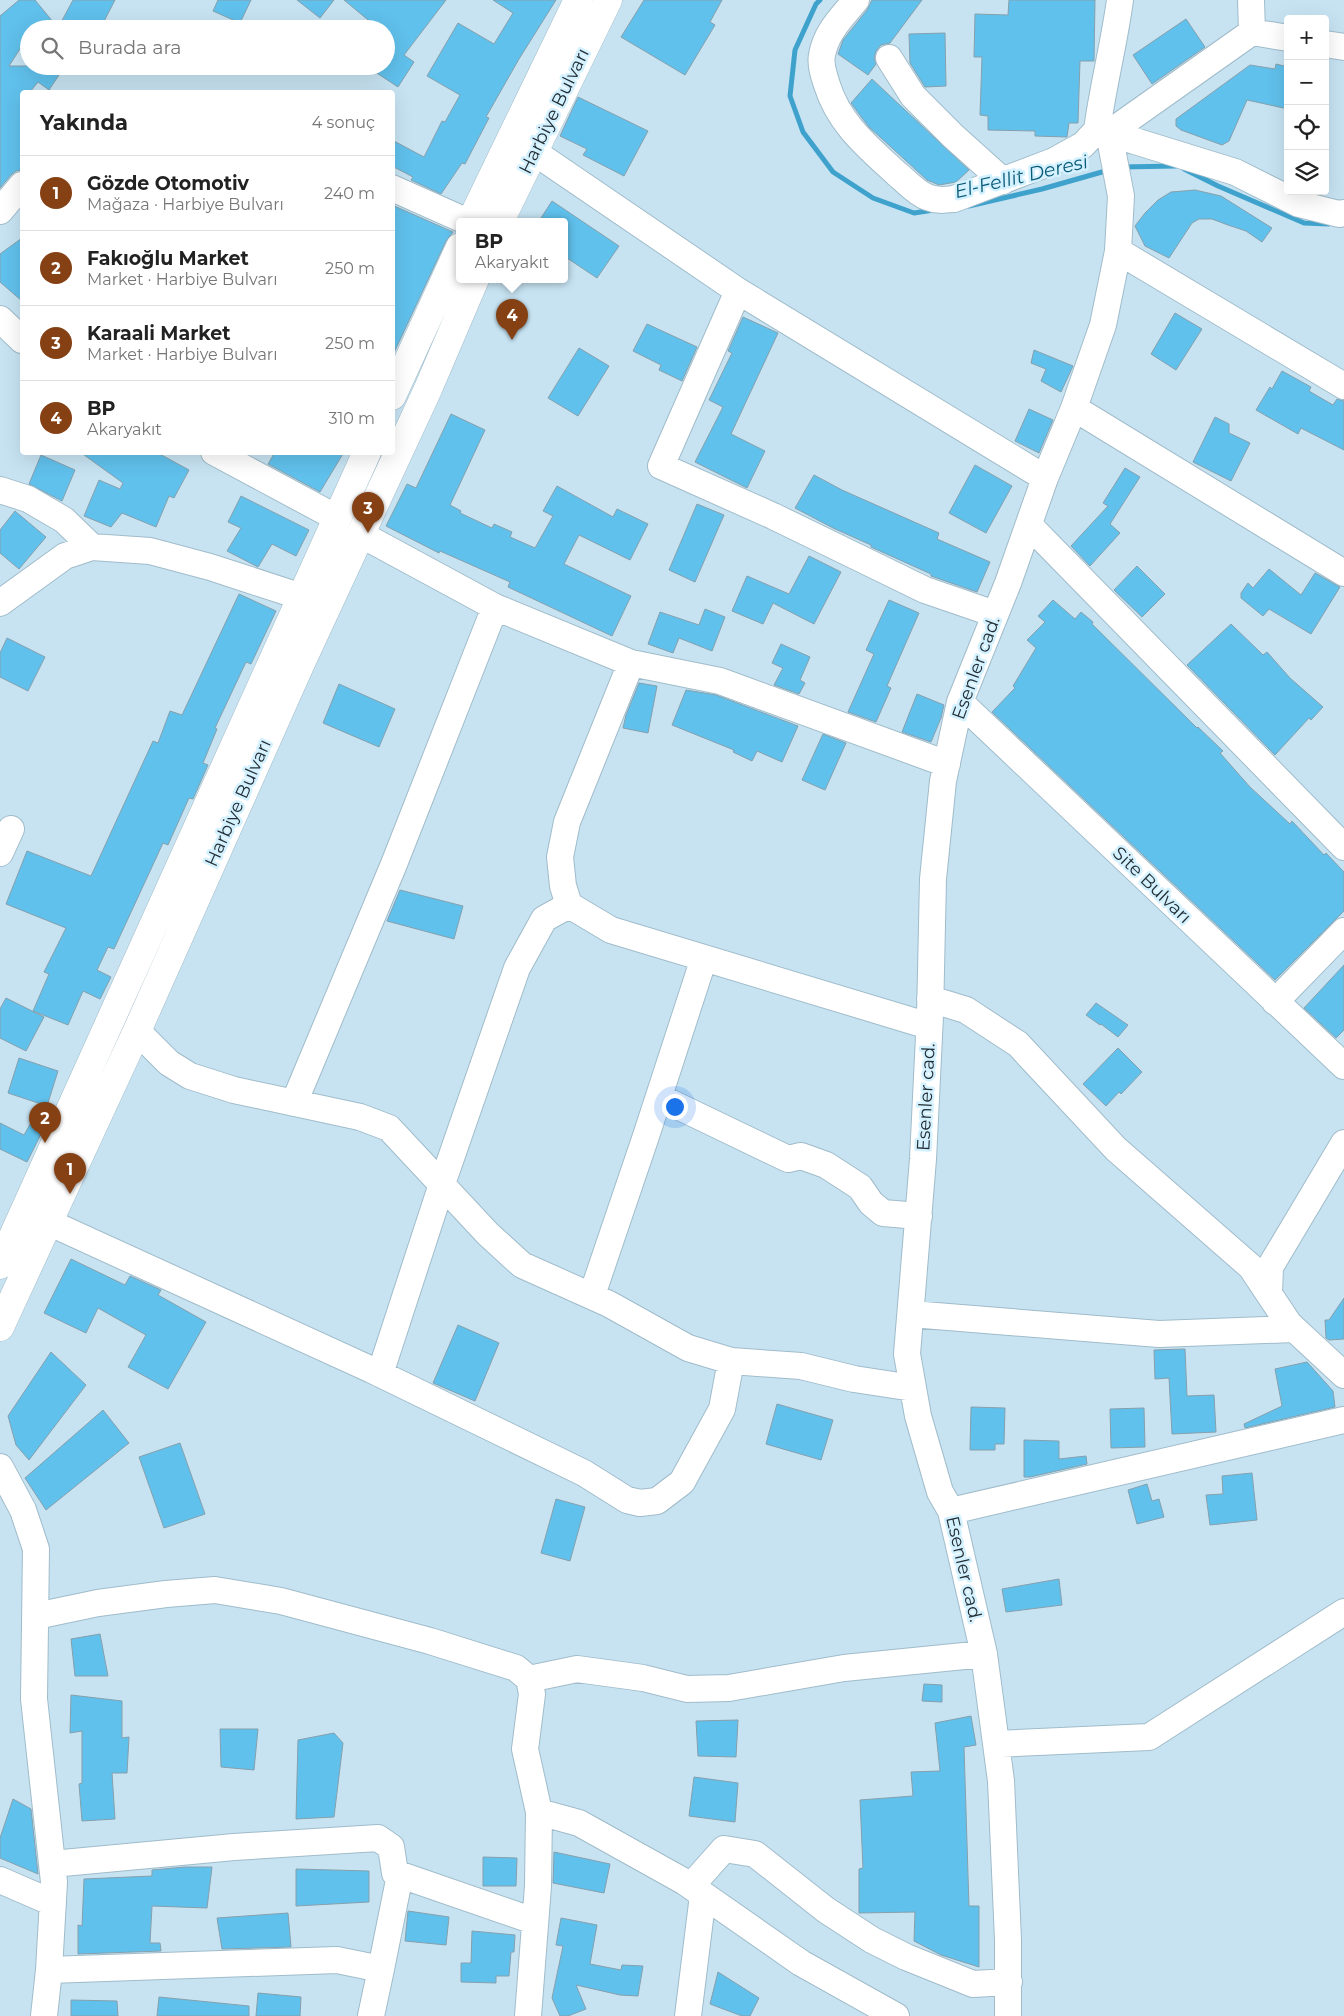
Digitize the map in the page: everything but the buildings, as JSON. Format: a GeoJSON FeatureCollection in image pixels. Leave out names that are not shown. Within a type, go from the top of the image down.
{"type":"FeatureCollection","features":[{"type":"Feature","properties":{"kind":"main road","name":"Harbiye Bulvarı"},"geometry":{"type":"LineString","coordinates":[[501,218],[523,144],[578,0]]}},
{"type":"Feature","properties":{"kind":"main road","name":"Harbiye Bulvarı"},"geometry":{"type":"LineString","coordinates":[[473,218],[523,144],[608,0]]}},
{"type":"Feature","properties":{"kind":"main road"},"geometry":{"type":"LineString","coordinates":[[395,389],[456,256]]}},
{"type":"Feature","properties":{"kind":"main road","name":"Harbiye Bulvarı"},"geometry":{"type":"LineString","coordinates":[[0,1328],[137,1031],[296,674],[362,535],[473,283]]}},
{"type":"Feature","properties":{"kind":"main road","name":"Harbiye Bulvarı"},"geometry":{"type":"LineString","coordinates":[[0,1265],[366,455]]}},
{"type":"Feature","properties":{"kind":"street"},"geometry":{"type":"LineString","coordinates":[[856,0],[832,28],[821,56],[824,75],[831,97],[838,113],[852,130],[894,171],[926,197],[940,201],[954,199],[1003,181],[1054,161],[1083,145],[1106,140],[1252,32],[1284,37]]}},
{"type":"Feature","properties":{"kind":"street"},"geometry":{"type":"LineString","coordinates":[[1106,140],[1102,93],[1114,42],[1120,0]]}},
{"type":"Feature","properties":{"kind":"street"},"geometry":{"type":"LineString","coordinates":[[1251,0],[1252,32]]}},
{"type":"Feature","properties":{"kind":"street"},"geometry":{"type":"LineString","coordinates":[[1329,45],[1344,47]]}},
{"type":"Feature","properties":{"kind":"street"},"geometry":{"type":"LineString","coordinates":[[889,58],[913,96],[952,136],[1003,181]]}},
{"type":"Feature","properties":{"kind":"street"},"geometry":{"type":"LineString","coordinates":[[1106,140],[1187,158],[1235,172],[1299,204],[1339,214],[1344,213]]}},
{"type":"Feature","properties":{"kind":"street","name":"Esenler cad."},"geometry":{"type":"LineString","coordinates":[[1008,2016],[1009,1982],[1001,1781],[984,1654],[951,1511],[940,1492],[918,1416],[907,1354],[919,1216],[929,1026],[933,879],[943,781],[960,702],[1029,525],[1045,478],[1074,408],[1102,325],[1118,251],[1121,196],[1106,140]]}},
{"type":"Feature","properties":{"kind":"street"},"geometry":{"type":"LineString","coordinates":[[523,144],[738,290],[1045,478]]}},
{"type":"Feature","properties":{"kind":"street"},"geometry":{"type":"LineString","coordinates":[[0,211],[20,187]]}},
{"type":"Feature","properties":{"kind":"street"},"geometry":{"type":"LineString","coordinates":[[395,189],[459,218]]}},
{"type":"Feature","properties":{"kind":"street"},"geometry":{"type":"LineString","coordinates":[[1118,251],[1344,386]]}},
{"type":"Feature","properties":{"kind":"street"},"geometry":{"type":"LineString","coordinates":[[738,290],[661,466],[773,516],[925,590],[995,614]]}},
{"type":"Feature","properties":{"kind":"street"},"geometry":{"type":"LineString","coordinates":[[0,319],[20,338]]}},
{"type":"Feature","properties":{"kind":"street"},"geometry":{"type":"LineString","coordinates":[[1074,408],[1344,573]]}},
{"type":"Feature","properties":{"kind":"street"},"geometry":{"type":"LineString","coordinates":[[220,455],[337,518]]}},
{"type":"Feature","properties":{"kind":"street"},"geometry":{"type":"LineString","coordinates":[[0,490],[28,499],[64,520],[92,547]]}},
{"type":"Feature","properties":{"kind":"street"},"geometry":{"type":"LineString","coordinates":[[1029,525],[1344,846]]}},
{"type":"Feature","properties":{"kind":"street"},"geometry":{"type":"LineString","coordinates":[[362,535],[495,607],[630,663],[720,681],[947,764]]}},
{"type":"Feature","properties":{"kind":"street"},"geometry":{"type":"LineString","coordinates":[[0,603],[65,556],[92,547],[150,551],[210,567],[302,597]]}},
{"type":"Feature","properties":{"kind":"street"},"geometry":{"type":"LineString","coordinates":[[294,1104],[394,864],[495,607]]}},
{"type":"Feature","properties":{"kind":"street"},"geometry":{"type":"LineString","coordinates":[[630,663],[567,822],[560,857],[563,886],[570,905],[611,930],[929,1026]]}},
{"type":"Feature","properties":{"kind":"street","name":"Site Bulvarı"},"geometry":{"type":"LineString","coordinates":[[960,702],[1344,1066]]}},
{"type":"Feature","properties":{"kind":"street"},"geometry":{"type":"LineString","coordinates":[[0,853],[11,829]]}},
{"type":"Feature","properties":{"kind":"street"},"geometry":{"type":"LineString","coordinates":[[380,1374],[442,1184],[517,968],[544,919],[570,905]]}},
{"type":"Feature","properties":{"kind":"street"},"geometry":{"type":"LineString","coordinates":[[1275,1002],[1344,930]]}},
{"type":"Feature","properties":{"kind":"street"},"geometry":{"type":"LineString","coordinates":[[592,1295],[704,958]]}},
{"type":"Feature","properties":{"kind":"street"},"geometry":{"type":"LineString","coordinates":[[930,999],[966,1010],[1018,1044],[1116,1149],[1251,1267],[1288,1324],[1344,1375]]}},
{"type":"Feature","properties":{"kind":"street"},"geometry":{"type":"LineString","coordinates":[[137,1031],[169,1063],[190,1076],[234,1090],[360,1117],[389,1128],[488,1234],[522,1265],[592,1295],[688,1348],[731,1361],[801,1366],[854,1379],[913,1388]]}},
{"type":"Feature","properties":{"kind":"street"},"geometry":{"type":"LineString","coordinates":[[659,1097],[788,1159],[801,1156],[826,1165],[860,1187],[882,1213],[919,1216]]}},
{"type":"Feature","properties":{"kind":"street"},"geometry":{"type":"LineString","coordinates":[[1269,1294],[1270,1267],[1344,1143]]}},
{"type":"Feature","properties":{"kind":"street"},"geometry":{"type":"LineString","coordinates":[[48,1222],[380,1374],[584,1472],[627,1500],[640,1503],[656,1501],[682,1482],[722,1408],[731,1361]]}},
{"type":"Feature","properties":{"kind":"street"},"geometry":{"type":"LineString","coordinates":[[910,1314],[1160,1334],[1294,1329]]}},
{"type":"Feature","properties":{"kind":"street"},"geometry":{"type":"LineString","coordinates":[[951,1511],[1344,1420]]}},
{"type":"Feature","properties":{"kind":"street"},"geometry":{"type":"LineString","coordinates":[[0,1466],[23,1510],[36,1549],[34,1699],[54,1882],[49,1970],[44,2016]]}},
{"type":"Feature","properties":{"kind":"street"},"geometry":{"type":"LineString","coordinates":[[36,1616],[98,1603],[215,1590],[281,1601],[430,1641],[516,1668],[529,1679],[532,1694],[525,1749],[539,1812],[538,1886],[528,2016]]}},
{"type":"Feature","properties":{"kind":"street"},"geometry":{"type":"LineString","coordinates":[[996,1744],[1149,1737],[1344,1612]]}},
{"type":"Feature","properties":{"kind":"street"},"geometry":{"type":"LineString","coordinates":[[529,1679],[577,1669],[643,1678],[687,1689],[729,1688],[844,1668],[984,1654]]}},
{"type":"Feature","properties":{"kind":"street"},"geometry":{"type":"LineString","coordinates":[[539,1812],[579,1823],[697,1891],[801,1964],[896,2016]]}},
{"type":"Feature","properties":{"kind":"street"},"geometry":{"type":"LineString","coordinates":[[52,1864],[234,1847],[378,1838],[391,1847],[395,1873],[534,1921]]}},
{"type":"Feature","properties":{"kind":"street"},"geometry":{"type":"LineString","coordinates":[[688,2016],[697,1891],[724,1849],[755,1854],[826,1910],[880,1944],[906,1957],[972,1984],[1009,1982]]}},
{"type":"Feature","properties":{"kind":"street"},"geometry":{"type":"LineString","coordinates":[[371,2016],[400,1875]]}},
{"type":"Feature","properties":{"kind":"street"},"geometry":{"type":"LineString","coordinates":[[0,1880],[53,1903]]}},
{"type":"Feature","properties":{"kind":"street"},"geometry":{"type":"LineString","coordinates":[[49,1970],[338,1960],[381,1968]]}},
{"type":"Feature","properties":{"kind":"waterway","name":"El-Fellit Deresi"},"geometry":{"type":"LineString","coordinates":[[820,0],[816,4],[795,50],[790,96],[803,132],[833,172],[873,198],[914,213],[934,210]]}},
{"type":"Feature","properties":{"kind":"waterway","name":"El-Fellit Deresi"},"geometry":{"type":"LineString","coordinates":[[1122,167],[1176,166]]}},
{"type":"Feature","properties":{"kind":"waterway","name":"El-Fellit Deresi"},"geometry":{"type":"LineString","coordinates":[[1184,169],[1218,186],[1304,223],[1329,224]]}},
{"type":"Feature","properties":{"kind":"waterway","name":"El-Fellit Deresi"},"geometry":{"type":"LineString","coordinates":[[969,206],[1042,189],[1109,170]]}},
{"type":"Feature","properties":{"kind":"place","name":"BP"},"geometry":{"type":"Point","coordinates":[512,340]}},
{"type":"Feature","properties":{"kind":"place","name":"Karaali Market"},"geometry":{"type":"Point","coordinates":[368,533]}},
{"type":"Feature","properties":{"kind":"place","name":"Fakıoğlu Market"},"geometry":{"type":"Point","coordinates":[45,1143]}},
{"type":"Feature","properties":{"kind":"place","name":"Gözde Otomotiv"},"geometry":{"type":"Point","coordinates":[70,1194]}}]}
